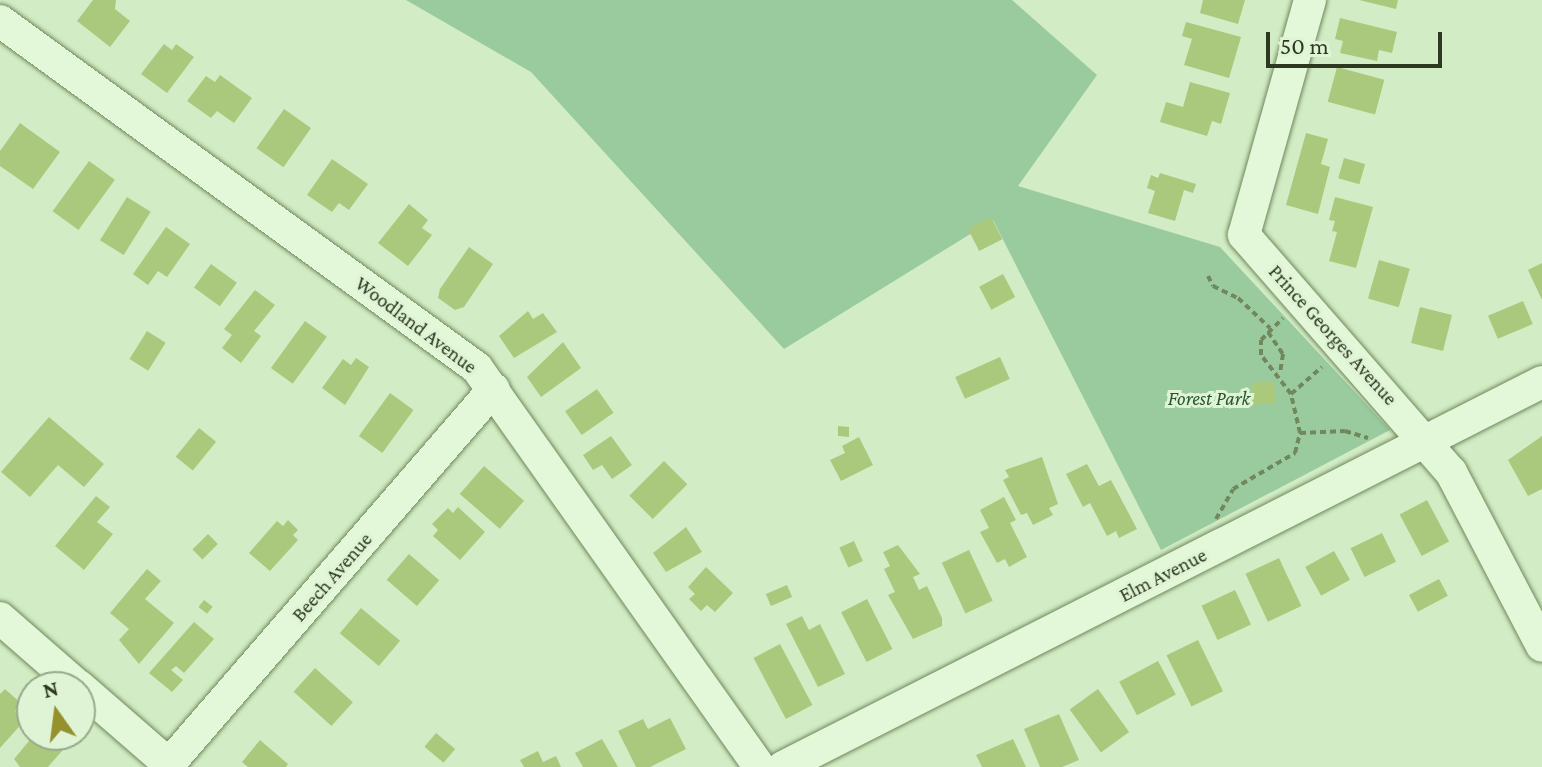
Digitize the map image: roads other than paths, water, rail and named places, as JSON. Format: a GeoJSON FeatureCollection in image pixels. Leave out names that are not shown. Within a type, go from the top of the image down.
{"type":"FeatureCollection","features":[{"type":"Feature","properties":{"kind":"street","name":"Prince Georges Avenue"},"geometry":{"type":"LineString","coordinates":[[1310,0],[1244,235],[1427,440],[1451,472],[1542,646]]}},
{"type":"Feature","properties":{"kind":"street","name":"Woodland Avenue"},"geometry":{"type":"LineString","coordinates":[[0,21],[477,368],[760,767]]}},
{"type":"Feature","properties":{"kind":"street","name":"Elm Avenue"},"geometry":{"type":"LineString","coordinates":[[803,763],[1542,382]]}},
{"type":"Feature","properties":{"kind":"street","name":"Beech Avenue"},"geometry":{"type":"LineString","coordinates":[[160,763],[494,389]]}},
{"type":"Feature","properties":{"kind":"street"},"geometry":{"type":"LineString","coordinates":[[0,618],[61,671]]}},
{"type":"Feature","properties":{"kind":"street"},"geometry":{"type":"LineString","coordinates":[[96,702],[160,763]]}},
{"type":"Feature","properties":{"kind":"park label","name":"Forest Park"},"geometry":{"type":"Point","coordinates":[1209,398]}}]}
